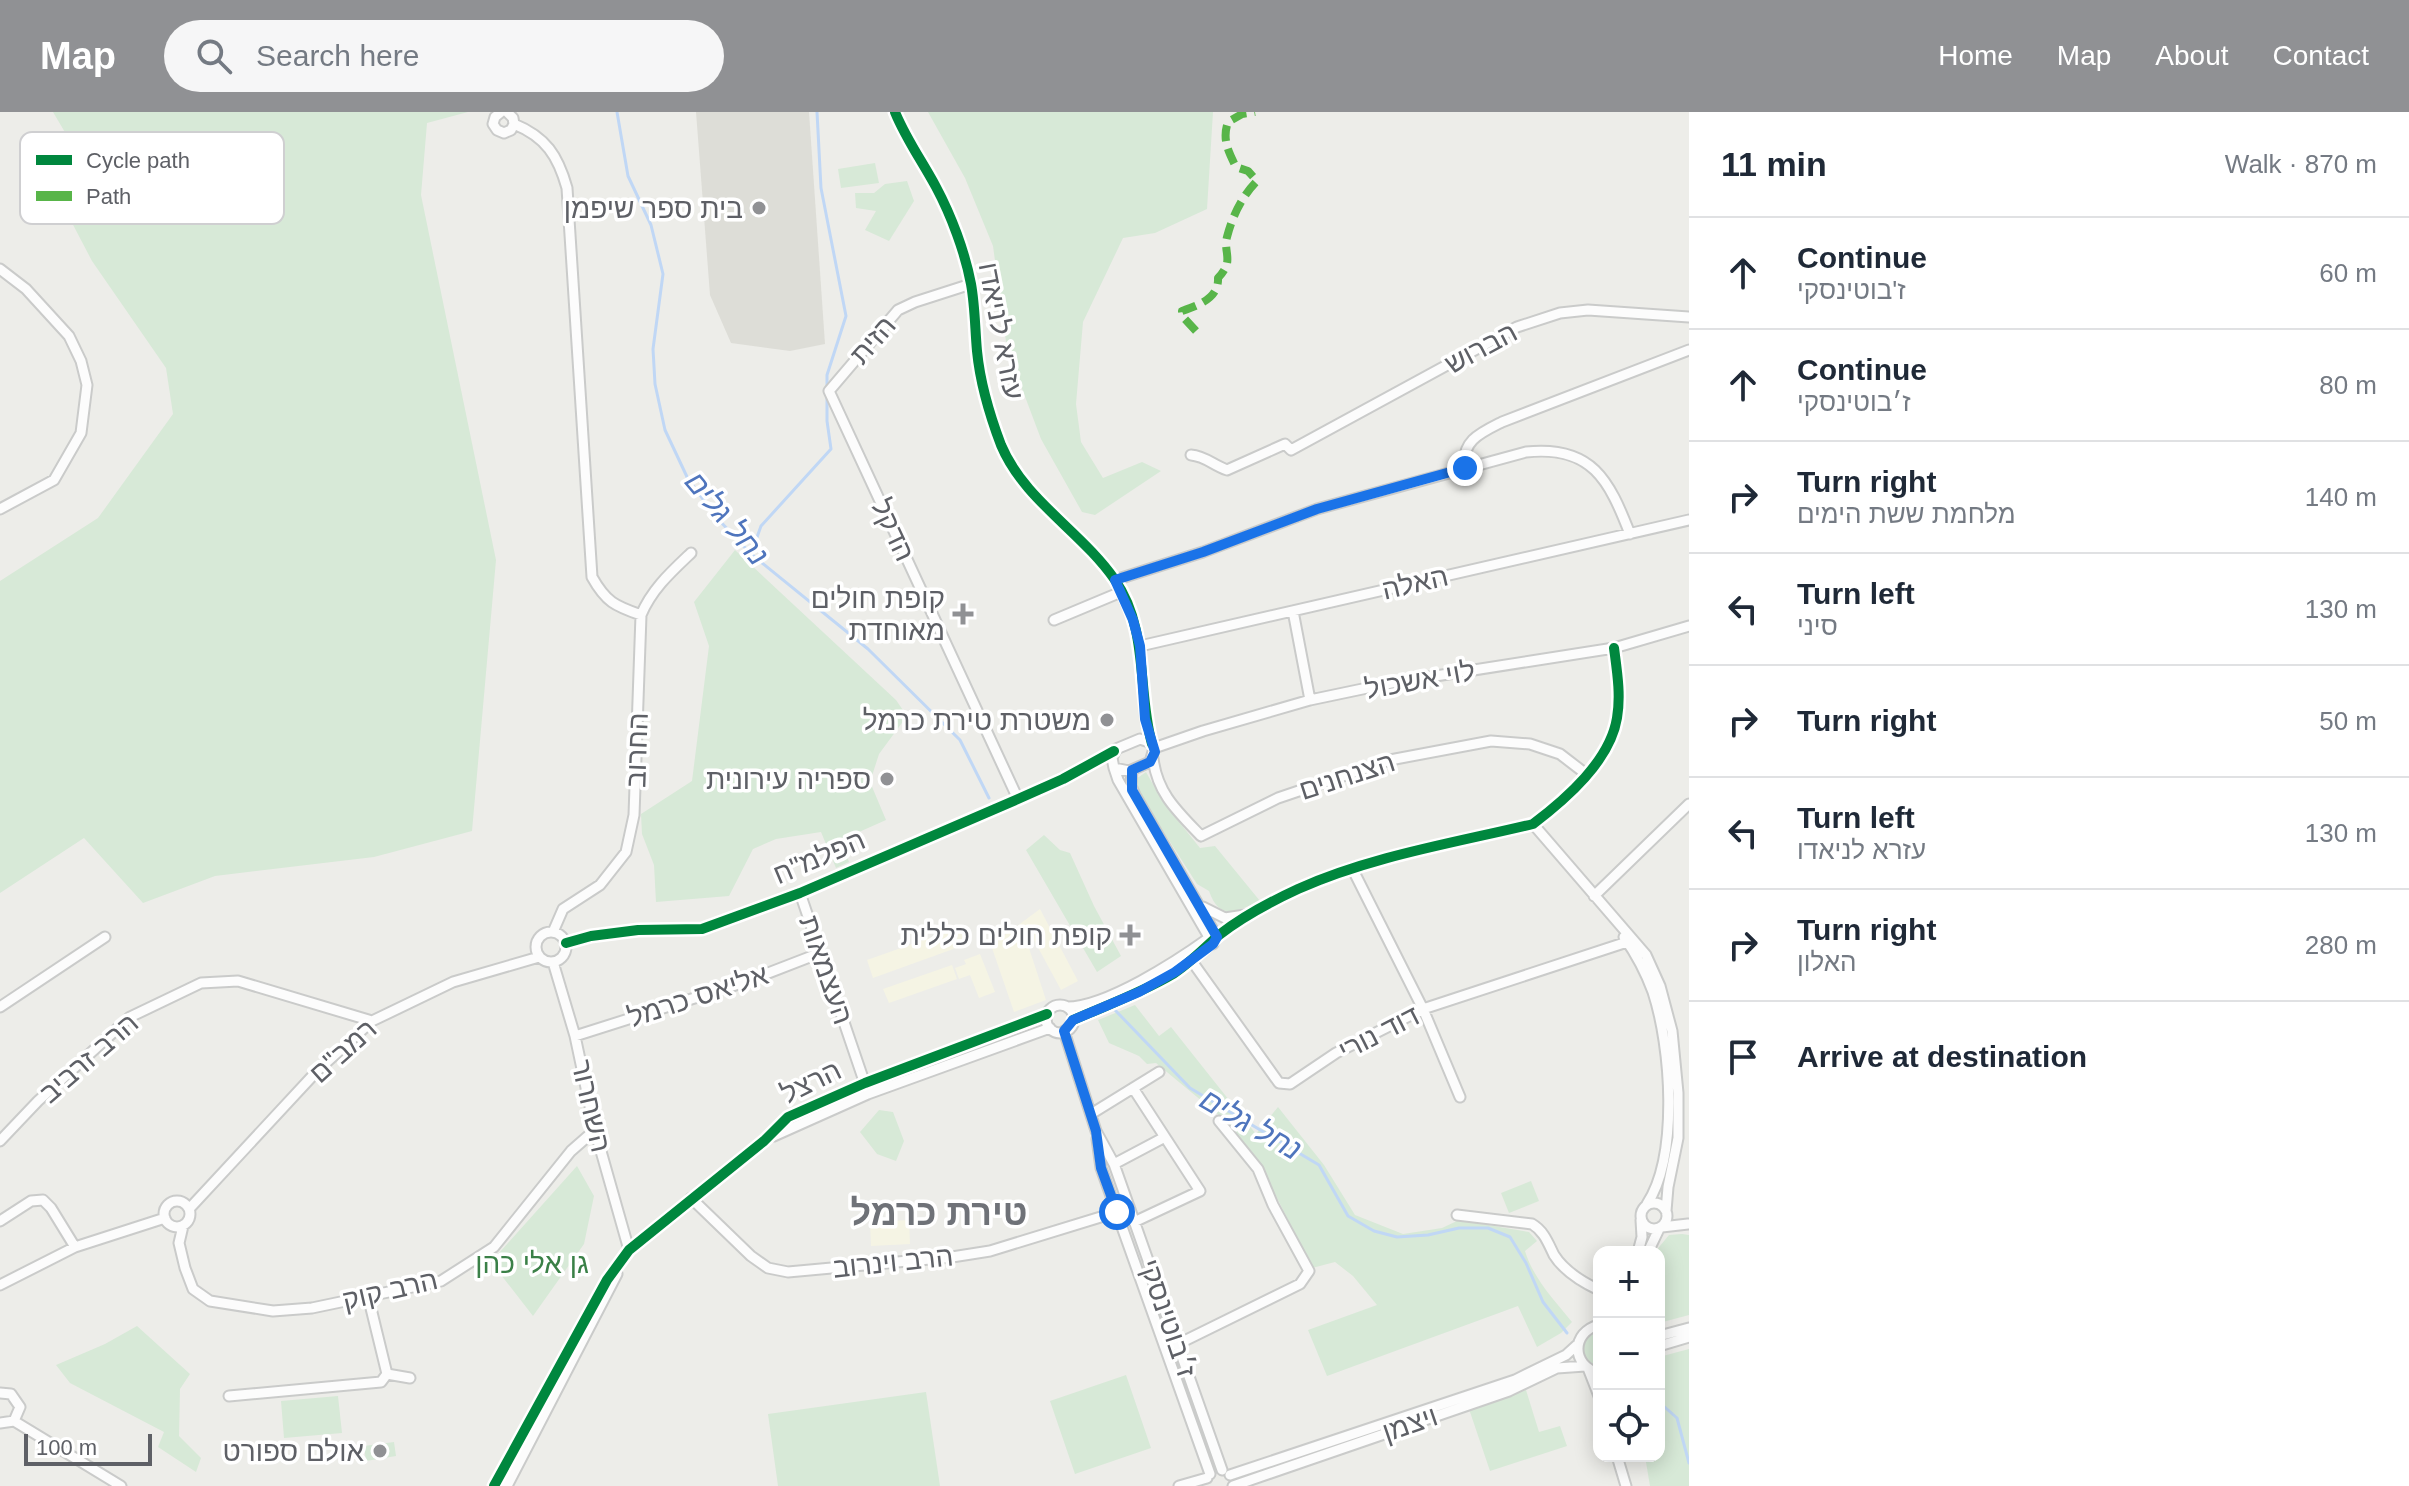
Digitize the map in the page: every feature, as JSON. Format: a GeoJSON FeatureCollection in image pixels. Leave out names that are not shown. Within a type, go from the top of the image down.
{"type":"FeatureCollection","features":[{"type":"Feature","properties":{"kind":"street"},"geometry":{"type":"LineString","coordinates":[[504,112],[513,118],[514,124],[507,132],[497,130],[493,120],[504,112]]}},
{"type":"Feature","properties":{"kind":"street","name":"עזרא לניאדו"},"geometry":{"type":"LineString","coordinates":[[895,112],[905,138],[937,189],[960,246],[971,284],[985,393],[1002,447],[1029,490],[1067,525],[1115,580],[1121,592],[1140,646],[1145,719],[1153,750]]}},
{"type":"Feature","properties":{"kind":"street"},"geometry":{"type":"LineString","coordinates":[[514,124],[530,130],[545,143],[560,163],[567,188],[592,577],[603,596],[619,607],[641,615]]}},
{"type":"Feature","properties":{"kind":"street"},"geometry":{"type":"LineString","coordinates":[[0,269],[26,289],[69,336],[81,361],[87,385],[81,433],[54,480],[0,509]]}},
{"type":"Feature","properties":{"kind":"street","name":"הזית"},"geometry":{"type":"LineString","coordinates":[[829,391],[898,310],[971,284]]}},
{"type":"Feature","properties":{"kind":"street","name":"הברוש"},"geometry":{"type":"LineString","coordinates":[[1191,455],[1203,456],[1215,466],[1227,470],[1285,444],[1291,450],[1517,327],[1560,313],[1588,310],[1689,317]]}},
{"type":"Feature","properties":{"kind":"street"},"geometry":{"type":"LineString","coordinates":[[1465,468],[1464,456],[1475,436],[1502,422],[1689,350]]}},
{"type":"Feature","properties":{"kind":"street","name":"הדקל"},"geometry":{"type":"LineString","coordinates":[[829,391],[1018,799]]}},
{"type":"Feature","properties":{"kind":"street"},"geometry":{"type":"LineString","coordinates":[[1115,580],[1203,552],[1317,509],[1543,450],[1572,456],[1604,478],[1614,493],[1630,534]]}},
{"type":"Feature","properties":{"kind":"street","name":"האלה"},"geometry":{"type":"LineString","coordinates":[[1140,646],[1689,520]]}},
{"type":"Feature","properties":{"kind":"street","name":"החרוב"},"geometry":{"type":"LineString","coordinates":[[553,932],[563,909],[600,885],[626,852],[634,815],[641,615],[663,579],[691,553]]}},
{"type":"Feature","properties":{"kind":"street"},"geometry":{"type":"LineString","coordinates":[[1054,620],[1121,592]]}},
{"type":"Feature","properties":{"kind":"street"},"geometry":{"type":"LineString","coordinates":[[1293,611],[1310,700]]}},
{"type":"Feature","properties":{"kind":"street","name":"לוי אשכול"},"geometry":{"type":"LineString","coordinates":[[1132,770],[1145,765],[1153,750],[1203,731],[1310,700],[1391,683],[1614,648],[1689,626]]}},
{"type":"Feature","properties":{"kind":"street"},"geometry":{"type":"LineString","coordinates":[[1213,940],[1191,960],[1156,983],[1073,1020],[1064,1031],[1055,1031],[1046,1021],[1047,1014],[1055,1006],[1084,1005],[1138,982],[1297,889],[1352,868],[1533,824],[1551,810],[1604,753],[1617,717],[1619,682],[1614,648]]}},
{"type":"Feature","properties":{"kind":"street","name":"עזרא לניאדו"},"geometry":{"type":"LineString","coordinates":[[1138,739],[1145,719]]}},
{"type":"Feature","properties":{"kind":"street"},"geometry":{"type":"LineString","coordinates":[[1138,739],[1153,750]]}},
{"type":"Feature","properties":{"kind":"street","name":"הפלמ\"ח"},"geometry":{"type":"LineString","coordinates":[[566,943],[591,936],[638,930],[702,929],[800,893],[1018,799],[1080,771],[1138,739]]}},
{"type":"Feature","properties":{"kind":"street","name":"הצנחנים"},"geometry":{"type":"LineString","coordinates":[[1153,750],[1155,776],[1167,800],[1201,836],[1278,798],[1390,760],[1491,741],[1530,744],[1560,754],[1586,774]]}},
{"type":"Feature","properties":{"kind":"street"},"geometry":{"type":"LineString","coordinates":[[1114,751],[1113,766],[1118,780],[1213,940]]}},
{"type":"Feature","properties":{"kind":"street","name":"הפלמ\"ח"},"geometry":{"type":"LineString","coordinates":[[1080,771],[1113,766],[1132,770]]}},
{"type":"Feature","properties":{"kind":"street"},"geometry":{"type":"LineString","coordinates":[[1132,770],[1131,786],[1135,795],[1198,902],[1213,940]]}},
{"type":"Feature","properties":{"kind":"street"},"geometry":{"type":"LineString","coordinates":[[1594,896],[1689,804]]}},
{"type":"Feature","properties":{"kind":"street"},"geometry":{"type":"LineString","coordinates":[[1533,824],[1631,936],[1653,966],[1672,1031],[1684,1120],[1667,1219],[1651,1246]]}},
{"type":"Feature","properties":{"kind":"street"},"geometry":{"type":"LineString","coordinates":[[1352,868],[1423,1009],[1460,1097]]}},
{"type":"Feature","properties":{"kind":"street","name":"העצמאות"},"geometry":{"type":"LineString","coordinates":[[800,893],[866,1088]]}},
{"type":"Feature","properties":{"kind":"street"},"geometry":{"type":"LineString","coordinates":[[1594,896],[1642,966],[1659,1016],[1665,1057],[1667,1119],[1662,1173],[1641,1211],[1640,1246]]}},
{"type":"Feature","properties":{"kind":"street"},"geometry":{"type":"LineString","coordinates":[[1198,902],[1210,912],[1225,918],[1256,912]]}},
{"type":"Feature","properties":{"kind":"street"},"geometry":{"type":"LineString","coordinates":[[546,933],[561,936],[566,943],[565,953],[553,962],[539,957],[536,948],[538,940],[546,933]]}},
{"type":"Feature","properties":{"kind":"street"},"geometry":{"type":"LineString","coordinates":[[0,1007],[105,937]]}},
{"type":"Feature","properties":{"kind":"street","name":"דוד נורי"},"geometry":{"type":"LineString","coordinates":[[1191,960],[1279,1083],[1290,1084],[1336,1053],[1423,1009],[1627,942]]}},
{"type":"Feature","properties":{"kind":"street","name":"אליאס כרמל"},"geometry":{"type":"LineString","coordinates":[[575,1036],[745,982],[820,953]]}},
{"type":"Feature","properties":{"kind":"street","name":"רמב\"ם"},"geometry":{"type":"LineString","coordinates":[[183,1226],[188,1220],[189,1209],[318,1070],[372,1021],[453,982],[539,957]]}},
{"type":"Feature","properties":{"kind":"street","name":"השחרור"},"geometry":{"type":"LineString","coordinates":[[553,962],[629,1250]]}},
{"type":"Feature","properties":{"kind":"street","name":"הרב זרביב"},"geometry":{"type":"LineString","coordinates":[[0,1141],[38,1101],[130,1017],[201,983],[238,981],[372,1021]]}},
{"type":"Feature","properties":{"kind":"street"},"geometry":{"type":"LineString","coordinates":[[1067,1007],[1073,1020]]}},
{"type":"Feature","properties":{"kind":"street","name":"הרצל"},"geometry":{"type":"LineString","coordinates":[[494,1486],[607,1280],[629,1250],[764,1141],[866,1088],[1047,1014]]}},
{"type":"Feature","properties":{"kind":"street","name":"הרצל"},"geometry":{"type":"LineString","coordinates":[[866,1088],[1050,1028]]}},
{"type":"Feature","properties":{"kind":"street","name":"ז׳בוטינסקי"},"geometry":{"type":"LineString","coordinates":[[1064,1031],[1096,1131],[1114,1164],[1176,1345],[1229,1479]]}},
{"type":"Feature","properties":{"kind":"street"},"geometry":{"type":"LineString","coordinates":[[1091,1114],[1159,1072]]}},
{"type":"Feature","properties":{"kind":"street"},"geometry":{"type":"LineString","coordinates":[[1133,1088],[1200,1191],[1134,1222]]}},
{"type":"Feature","properties":{"kind":"street"},"geometry":{"type":"LineString","coordinates":[[1678,1093],[1689,1106]]}},
{"type":"Feature","properties":{"kind":"street"},"geometry":{"type":"LineString","coordinates":[[1667,1119],[1684,1120]]}},
{"type":"Feature","properties":{"kind":"street"},"geometry":{"type":"LineString","coordinates":[[1176,1345],[1300,1284],[1309,1271],[1273,1205],[1258,1169],[1219,1121]]}},
{"type":"Feature","properties":{"kind":"street","name":"הרב קוק"},"geometry":{"type":"LineString","coordinates":[[183,1226],[179,1243],[185,1268],[193,1289],[210,1301],[273,1311],[312,1308],[441,1281],[494,1247],[571,1151],[595,1130]]}},
{"type":"Feature","properties":{"kind":"street"},"geometry":{"type":"LineString","coordinates":[[1096,1131],[1101,1168],[1208,1479]]}},
{"type":"Feature","properties":{"kind":"street"},"geometry":{"type":"LineString","coordinates":[[1114,1164],[1165,1137]]}},
{"type":"Feature","properties":{"kind":"street","name":"הרב וינרוב"},"geometry":{"type":"LineString","coordinates":[[691,1198],[751,1256],[768,1268],[788,1272],[990,1251],[1117,1212]]}},
{"type":"Feature","properties":{"kind":"street"},"geometry":{"type":"LineString","coordinates":[[0,1221],[31,1201],[43,1200],[75,1247]]}},
{"type":"Feature","properties":{"kind":"street","name":"רמב\"ם"},"geometry":{"type":"LineString","coordinates":[[0,1285],[75,1247],[165,1218],[165,1209],[171,1203],[183,1203],[189,1209]]}},
{"type":"Feature","properties":{"kind":"street"},"geometry":{"type":"LineString","coordinates":[[1647,1204],[1656,1203],[1689,1224]]}},
{"type":"Feature","properties":{"kind":"street"},"geometry":{"type":"LineString","coordinates":[[1457,1215],[1532,1224],[1542,1232],[1567,1270],[1593,1286]]}},
{"type":"Feature","properties":{"kind":"street"},"geometry":{"type":"LineString","coordinates":[[165,1218],[170,1225],[183,1226]]}},
{"type":"Feature","properties":{"kind":"street"},"geometry":{"type":"LineString","coordinates":[[1641,1220],[1647,1227],[1689,1224]]}},
{"type":"Feature","properties":{"kind":"street","name":"הרצל"},"geometry":{"type":"LineString","coordinates":[[507,1486],[629,1250]]}},
{"type":"Feature","properties":{"kind":"street"},"geometry":{"type":"LineString","coordinates":[[368,1296],[387,1374]]}},
{"type":"Feature","properties":{"kind":"street","name":"ויצמן"},"geometry":{"type":"LineString","coordinates":[[1229,1479],[1515,1380],[1566,1355],[1577,1345],[1585,1331],[1593,1328]]}},
{"type":"Feature","properties":{"kind":"street"},"geometry":{"type":"LineString","coordinates":[[1665,1334],[1689,1328]]}},
{"type":"Feature","properties":{"kind":"street"},"geometry":{"type":"LineString","coordinates":[[1665,1344],[1689,1337]]}},
{"type":"Feature","properties":{"kind":"street"},"geometry":{"type":"LineString","coordinates":[[1577,1345],[1577,1353],[1596,1390]]}},
{"type":"Feature","properties":{"kind":"street"},"geometry":{"type":"LineString","coordinates":[[1586,1367],[1593,1370]]}},
{"type":"Feature","properties":{"kind":"street","name":"ויצמן"},"geometry":{"type":"LineString","coordinates":[[1229,1479],[1509,1391],[1557,1368],[1586,1367]]}},
{"type":"Feature","properties":{"kind":"street"},"geometry":{"type":"LineString","coordinates":[[387,1374],[410,1378]]}},
{"type":"Feature","properties":{"kind":"street"},"geometry":{"type":"LineString","coordinates":[[229,1396],[381,1382],[387,1374]]}},
{"type":"Feature","properties":{"kind":"street"},"geometry":{"type":"LineString","coordinates":[[0,1393],[11,1394],[19,1402],[20,1412],[14,1421]]}},
{"type":"Feature","properties":{"kind":"street"},"geometry":{"type":"LineString","coordinates":[[0,1423],[14,1421],[121,1486]]}},
{"type":"Feature","properties":{"kind":"street"},"geometry":{"type":"LineString","coordinates":[[1619,1462],[1626,1486]]}},
{"type":"Feature","properties":{"kind":"street"},"geometry":{"type":"LineString","coordinates":[[1179,1486],[1208,1479],[1229,1479]]}},
{"type":"Feature","properties":{"kind":"shaded area","name":"בית ספר שיפמן"},"geometry":{"type":"Polygon","coordinates":[[[696,112],[809,112],[825,344],[790,351],[731,343],[710,295],[696,112]]]}},
{"type":"Feature","properties":{"kind":"shaded area"},"geometry":{"type":"Polygon","coordinates":[[[1040,909],[1078,981],[1061,990],[1034,940],[1028,945],[1046,1000],[1014,1012],[991,945],[1040,909]]]}},
{"type":"Feature","properties":{"kind":"shaded area"},"geometry":{"type":"Polygon","coordinates":[[[963,926],[970,943],[873,978],[867,960],[963,926]]]}},
{"type":"Feature","properties":{"kind":"shaded area"},"geometry":{"type":"Polygon","coordinates":[[[980,954],[995,992],[979,998],[970,975],[959,979],[955,968],[966,964],[964,960],[980,954]]]}},
{"type":"Feature","properties":{"kind":"shaded area"},"geometry":{"type":"Polygon","coordinates":[[[952,965],[957,979],[889,1003],[883,989],[952,965]]]}},
{"type":"Feature","properties":{"kind":"shaded area"},"geometry":{"type":"Polygon","coordinates":[[[909,1220],[910,1244],[871,1246],[870,1222],[909,1220]]]}},
{"type":"Feature","properties":{"kind":"green space"},"geometry":{"type":"Polygon","coordinates":[[[53,112],[468,112],[427,123],[421,195],[496,560],[472,831],[374,857],[215,876],[143,903],[84,838],[0,893],[0,581],[98,518],[173,414],[166,368],[92,261],[73,224],[284,224],[284,132],[65,132],[53,112]]]}},
{"type":"Feature","properties":{"kind":"green space"},"geometry":{"type":"Polygon","coordinates":[[[928,112],[1213,112],[1207,209],[1155,233],[1123,238],[1083,322],[1076,404],[1081,442],[1103,478],[1142,462],[1161,471],[1095,515],[1082,512],[1041,439],[1007,349],[993,246],[965,178],[928,112]]]}},
{"type":"Feature","properties":{"kind":"green space"},"geometry":{"type":"Polygon","coordinates":[[[875,163],[879,183],[841,188],[838,169],[875,163]]]}},
{"type":"Feature","properties":{"kind":"green space"},"geometry":{"type":"Polygon","coordinates":[[[907,181],[914,201],[889,241],[865,230],[876,211],[856,208],[855,193],[874,193],[885,184],[907,181]]]}},
{"type":"Feature","properties":{"kind":"green space"},"geometry":{"type":"Polygon","coordinates":[[[735,550],[896,700],[907,716],[879,754],[870,782],[886,820],[841,840],[849,862],[836,868],[821,832],[776,839],[753,849],[729,896],[656,902],[654,865],[642,834],[641,814],[692,781],[709,646],[694,602],[735,550]]]}},
{"type":"Feature","properties":{"kind":"green space"},"geometry":{"type":"Polygon","coordinates":[[[1146,772],[1163,802],[1200,848],[1215,846],[1260,901],[1237,910],[1224,910],[1213,901],[1209,891],[1197,884],[1140,795],[1136,779],[1146,772]]]}},
{"type":"Feature","properties":{"kind":"green space"},"geometry":{"type":"Polygon","coordinates":[[[1044,835],[1060,850],[1070,853],[1121,956],[1097,972],[1026,850],[1044,835]]]}},
{"type":"Feature","properties":{"kind":"green space"},"geometry":{"type":"Polygon","coordinates":[[[1135,1005],[1159,1036],[1171,1027],[1256,1134],[1278,1107],[1324,1165],[1355,1215],[1403,1234],[1442,1228],[1459,1220],[1529,1232],[1537,1241],[1525,1251],[1533,1271],[1572,1322],[1561,1333],[1537,1347],[1518,1306],[1327,1376],[1308,1330],[1377,1305],[1353,1276],[1335,1262],[1312,1268],[1257,1158],[1226,1121],[1156,1063],[1147,1064],[1139,1056],[1109,1043],[1098,1020],[1135,1005]]]}},
{"type":"Feature","properties":{"kind":"green space"},"geometry":{"type":"Polygon","coordinates":[[[879,1110],[893,1112],[904,1141],[896,1161],[877,1154],[860,1132],[879,1110]]]}},
{"type":"Feature","properties":{"kind":"green space","name":"גן אלי כהן"},"geometry":{"type":"Polygon","coordinates":[[[577,1166],[594,1196],[584,1244],[533,1316],[491,1262],[577,1166]]]}},
{"type":"Feature","properties":{"kind":"green space"},"geometry":{"type":"Polygon","coordinates":[[[1531,1181],[1539,1201],[1509,1213],[1501,1193],[1531,1181]]]}},
{"type":"Feature","properties":{"kind":"green space"},"geometry":{"type":"Polygon","coordinates":[[[1669,1235],[1689,1235],[1689,1315],[1665,1321],[1665,1246],[1660,1246],[1669,1235]]]}},
{"type":"Feature","properties":{"kind":"green space"},"geometry":{"type":"Polygon","coordinates":[[[137,1326],[190,1374],[180,1389],[179,1436],[201,1458],[196,1472],[158,1447],[164,1432],[70,1383],[56,1365],[137,1326]]]}},
{"type":"Feature","properties":{"kind":"green space"},"geometry":{"type":"Polygon","coordinates":[[[1593,1334],[1593,1364],[1587,1360],[1583,1349],[1587,1338],[1593,1334]]]}},
{"type":"Feature","properties":{"kind":"green space"},"geometry":{"type":"Polygon","coordinates":[[[1689,1349],[1689,1486],[1650,1486],[1646,1462],[1665,1462],[1665,1355],[1689,1349]]]}},
{"type":"Feature","properties":{"kind":"green space"},"geometry":{"type":"Polygon","coordinates":[[[1126,1375],[1151,1448],[1075,1474],[1050,1401],[1126,1375]]]}},
{"type":"Feature","properties":{"kind":"green space"},"geometry":{"type":"Polygon","coordinates":[[[1526,1390],[1539,1432],[1560,1426],[1567,1446],[1490,1471],[1469,1409],[1526,1390]]]}},
{"type":"Feature","properties":{"kind":"green space"},"geometry":{"type":"Polygon","coordinates":[[[926,1392],[940,1486],[778,1486],[768,1414],[926,1392]]]}},
{"type":"Feature","properties":{"kind":"green space"},"geometry":{"type":"Polygon","coordinates":[[[338,1396],[342,1433],[284,1438],[281,1401],[338,1396]]]}},
{"type":"Feature","properties":{"kind":"green space","name":"אולם ספורט"},"geometry":{"type":"Polygon","coordinates":[[[394,1442],[396,1456],[366,1461],[364,1446],[394,1442]]]}},
{"type":"Feature","properties":{"kind":"waterway","name":"נחל גלים"},"geometry":{"type":"LineString","coordinates":[[617,112],[628,176],[651,225],[663,274],[653,349],[655,384],[665,430],[688,479],[717,518],[751,554],[868,649],[960,740],[989,798]]}},
{"type":"Feature","properties":{"kind":"waterway"},"geometry":{"type":"LineString","coordinates":[[817,112],[821,188],[846,316],[827,375],[827,387]]}},
{"type":"Feature","properties":{"kind":"waterway"},"geometry":{"type":"LineString","coordinates":[[751,554],[761,526],[831,449],[827,394]]}},
{"type":"Feature","properties":{"kind":"waterway","name":"נחל גלים"},"geometry":{"type":"LineString","coordinates":[[1115,1010],[1190,1088],[1319,1165],[1348,1216],[1374,1231],[1397,1237],[1428,1235],[1459,1228],[1488,1228],[1510,1237],[1526,1263],[1543,1302],[1567,1333]]}},
{"type":"Feature","properties":{"kind":"waterway","name":"נחל גלים"},"geometry":{"type":"LineString","coordinates":[[1665,1407],[1677,1418],[1689,1463]]}},
{"type":"Feature","properties":{"kind":"marked path"},"geometry":{"type":"LineString","coordinates":[[1196,331],[1183,317],[1182,311],[1201,303],[1215,291],[1227,262],[1226,243],[1232,222],[1242,200],[1257,181],[1248,171],[1236,167],[1227,145],[1226,128],[1228,122],[1242,114],[1255,112]]}},
{"type":"Feature","properties":{"kind":"cycle path"},"geometry":{"type":"LineString","coordinates":[[895,112],[942,198],[961,247],[972,292],[980,375],[1001,445],[1024,483],[1102,563],[1126,599],[1138,639],[1152,744]]}},
{"type":"Feature","properties":{"kind":"cycle path"},"geometry":{"type":"LineString","coordinates":[[1073,1020],[1173,974],[1237,922],[1298,889],[1384,859],[1533,824],[1585,778],[1613,734],[1619,701],[1614,648]]}},
{"type":"Feature","properties":{"kind":"cycle path"},"geometry":{"type":"LineString","coordinates":[[566,943],[591,936],[638,930],[702,929],[800,893],[1018,799],[1114,751]]}},
{"type":"Feature","properties":{"kind":"cycle path"},"geometry":{"type":"LineString","coordinates":[[494,1486],[607,1280],[629,1250],[764,1141],[788,1117],[865,1083],[1047,1014]]}},
{"type":"Feature","properties":{"kind":"place","name":"בית ספר שיפמן"},"geometry":{"type":"Point","coordinates":[759,208]}},
{"type":"Feature","properties":{"kind":"place","name":"קופת חולים מאוחדת"},"geometry":{"type":"Point","coordinates":[963,614]}},
{"type":"Feature","properties":{"kind":"place","name":"משטרת טירת כרמל"},"geometry":{"type":"Point","coordinates":[1107,720]}},
{"type":"Feature","properties":{"kind":"place","name":"ספריה עירונית"},"geometry":{"type":"Point","coordinates":[887,779]}},
{"type":"Feature","properties":{"kind":"place","name":"קופת חולים כללית"},"geometry":{"type":"Point","coordinates":[1130,935]}},
{"type":"Feature","properties":{"kind":"place","name":"אולם ספורט"},"geometry":{"type":"Point","coordinates":[380,1451]}},
{"type":"Feature","properties":{"kind":"district","name":"טירת כרמל"},"geometry":{"type":"Point","coordinates":[939,1212]}},
{"type":"Feature","properties":{"kind":"route"},"geometry":{"type":"LineString","coordinates":[[1117,1212],[1101,1168],[1096,1131],[1064,1031],[1073,1020],[1139,992],[1175,972],[1213,944],[1217,937],[1132,790],[1132,770],[1150,762],[1155,752],[1145,719],[1140,646],[1133,620],[1115,580],[1203,552],[1317,509],[1465,468]]}}]}
